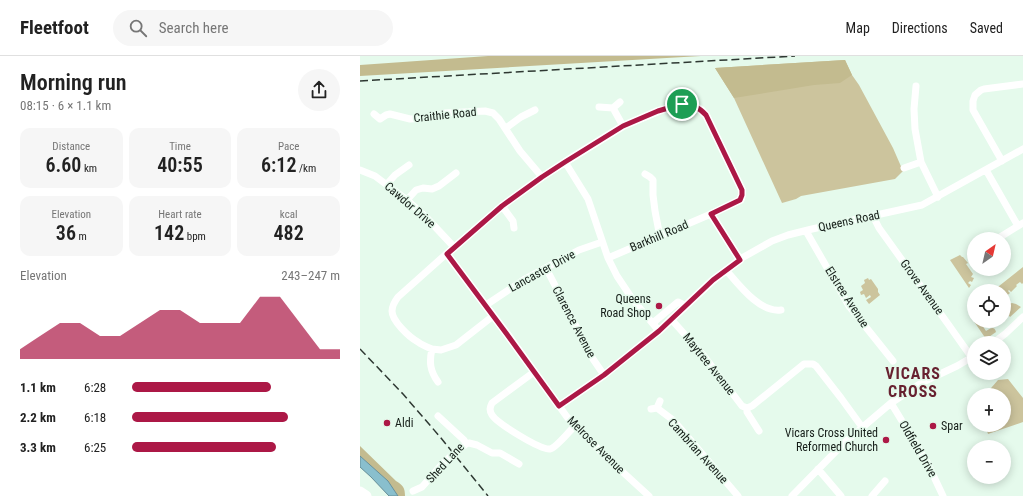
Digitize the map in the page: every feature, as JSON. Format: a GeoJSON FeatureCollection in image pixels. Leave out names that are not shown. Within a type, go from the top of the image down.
{"type":"FeatureCollection","features":[{"type":"Feature","properties":{"kind":"street"},"geometry":{"type":"LineString","coordinates":[[1002,161],[973,110],[973,101],[977,94],[983,89],[1023,84]]}},
{"type":"Feature","properties":{"kind":"street"},"geometry":{"type":"LineString","coordinates":[[916,86],[914,109],[915,129],[921,162],[938,197]]}},
{"type":"Feature","properties":{"kind":"street"},"geometry":{"type":"LineString","coordinates":[[599,107],[614,108],[620,102]]}},
{"type":"Feature","properties":{"kind":"street","name":"Barkhill Road"},"geometry":{"type":"LineString","coordinates":[[432,349],[417,342],[397,324],[392,310],[398,297],[502,206],[565,162],[623,126],[658,111],[682,104],[694,105],[702,110],[706,115],[742,190],[740,200],[608,258]]}},
{"type":"Feature","properties":{"kind":"street"},"geometry":{"type":"LineString","coordinates":[[614,108],[623,126]]}},
{"type":"Feature","properties":{"kind":"street"},"geometry":{"type":"LineString","coordinates":[[506,128],[520,117],[535,110]]}},
{"type":"Feature","properties":{"kind":"street","name":"Craithie Road"},"geometry":{"type":"LineString","coordinates":[[380,119],[390,114],[410,119],[429,118],[444,113],[485,111],[493,113],[506,128],[520,151],[542,177]]}},
{"type":"Feature","properties":{"kind":"street"},"geometry":{"type":"LineString","coordinates":[[374,114],[380,119],[380,126]]}},
{"type":"Feature","properties":{"kind":"street","name":"Queens Road"},"geometry":{"type":"LineString","coordinates":[[655,325],[671,319],[713,280],[740,260],[772,241],[806,230],[922,205],[1023,148]]}},
{"type":"Feature","properties":{"kind":"street"},"geometry":{"type":"LineString","coordinates":[[565,162],[588,199],[608,258],[617,276],[629,295],[655,325]]}},
{"type":"Feature","properties":{"kind":"street"},"geometry":{"type":"LineString","coordinates":[[904,168],[921,162]]}},
{"type":"Feature","properties":{"kind":"street"},"geometry":{"type":"LineString","coordinates":[[387,184],[395,175],[410,165]]}},
{"type":"Feature","properties":{"kind":"street","name":"Cawdor Drive"},"geometry":{"type":"LineString","coordinates":[[360,170],[375,176],[387,184],[426,216],[454,247]]}},
{"type":"Feature","properties":{"kind":"street"},"geometry":{"type":"LineString","coordinates":[[986,170],[1020,225],[1008,232]]}},
{"type":"Feature","properties":{"kind":"street"},"geometry":{"type":"LineString","coordinates":[[406,200],[416,190],[423,188],[432,189],[439,186],[456,173]]}},
{"type":"Feature","properties":{"kind":"street"},"geometry":{"type":"LineString","coordinates":[[645,174],[656,178],[653,195],[660,236]]}},
{"type":"Feature","properties":{"kind":"street"},"geometry":{"type":"LineString","coordinates":[[502,206],[516,224]]}},
{"type":"Feature","properties":{"kind":"street"},"geometry":{"type":"LineString","coordinates":[[711,214],[740,260]]}},
{"type":"Feature","properties":{"kind":"street","name":"Grove Avenue"},"geometry":{"type":"LineString","coordinates":[[873,216],[879,228],[967,349]]}},
{"type":"Feature","properties":{"kind":"street","name":"Elstree Avenue"},"geometry":{"type":"LineString","coordinates":[[806,230],[850,306],[893,361]]}},
{"type":"Feature","properties":{"kind":"street","name":"Lancaster Drive"},"geometry":{"type":"LineString","coordinates":[[486,305],[524,279],[579,250],[602,242]]}},
{"type":"Feature","properties":{"kind":"street","name":"Melrose Avenue"},"geometry":{"type":"LineString","coordinates":[[447,254],[575,426],[649,496]]}},
{"type":"Feature","properties":{"kind":"street","name":"Clarence Avenue"},"geometry":{"type":"LineString","coordinates":[[546,268],[593,359],[604,375]]}},
{"type":"Feature","properties":{"kind":"street"},"geometry":{"type":"LineString","coordinates":[[726,270],[758,303],[776,311],[781,310]]}},
{"type":"Feature","properties":{"kind":"street","name":"Queens Road"},"geometry":{"type":"LineString","coordinates":[[559,406],[604,375],[678,302],[682,304],[684,308]]}},
{"type":"Feature","properties":{"kind":"street"},"geometry":{"type":"LineString","coordinates":[[438,378],[432,373],[430,364],[432,349],[441,350],[456,345],[493,316]]}},
{"type":"Feature","properties":{"kind":"street"},"geometry":{"type":"LineString","coordinates":[[1002,336],[1023,317]]}},
{"type":"Feature","properties":{"kind":"street","name":"Maytree Avenue"},"geometry":{"type":"LineString","coordinates":[[671,319],[704,356],[742,406],[747,408],[747,412],[759,431]]}},
{"type":"Feature","properties":{"kind":"street"},"geometry":{"type":"LineString","coordinates":[[792,496],[862,427],[891,403],[924,382],[967,360]]}},
{"type":"Feature","properties":{"kind":"street"},"geometry":{"type":"LineString","coordinates":[[747,408],[752,406],[804,364],[813,364],[841,398],[862,427]]}},
{"type":"Feature","properties":{"kind":"street"},"geometry":{"type":"LineString","coordinates":[[534,372],[492,403],[490,408],[492,416],[533,444],[548,449],[554,447],[575,426]]}},
{"type":"Feature","properties":{"kind":"street","name":"Oldfield Drive"},"geometry":{"type":"LineString","coordinates":[[891,403],[927,462],[943,496]]}},
{"type":"Feature","properties":{"kind":"street","name":"Cambrian Avenue"},"geometry":{"type":"LineString","coordinates":[[656,406],[673,420],[738,496]]}},
{"type":"Feature","properties":{"kind":"street","name":"Shed Lane"},"geometry":{"type":"LineString","coordinates":[[413,491],[422,487],[444,462],[465,445],[464,440],[438,416]]}},
{"type":"Feature","properties":{"kind":"street"},"geometry":{"type":"LineString","coordinates":[[465,445],[469,443],[477,445],[492,453],[500,453],[519,464]]}},
{"type":"Feature","properties":{"kind":"street"},"geometry":{"type":"LineString","coordinates":[[818,469],[841,496]]}},
{"type":"Feature","properties":{"kind":"street"},"geometry":{"type":"LineString","coordinates":[[875,495],[885,481]]}},
{"type":"Feature","properties":{"kind":"shaded area"},"geometry":{"type":"Polygon","coordinates":[[[488,56],[701,56],[360,76],[360,65],[488,56]]]}},
{"type":"Feature","properties":{"kind":"shaded area"},"geometry":{"type":"Polygon","coordinates":[[[845,60],[893,148],[903,171],[895,179],[801,196],[782,203],[734,98],[715,68],[845,60]]]}},
{"type":"Feature","properties":{"kind":"shaded area"},"geometry":{"type":"Polygon","coordinates":[[[845,60],[852,75],[840,83],[814,85],[734,98],[715,68],[845,60]]]}},
{"type":"Feature","properties":{"kind":"shaded area"},"geometry":{"type":"Polygon","coordinates":[[[960,255],[963,257],[967,262],[967,276],[972,276],[974,278],[972,282],[970,281],[968,283],[970,284],[967,285],[950,260],[960,255]]]}},
{"type":"Feature","properties":{"kind":"shaded area"},"geometry":{"type":"Polygon","coordinates":[[[1023,267],[1022,284],[1020,282],[1011,292],[1011,284],[1002,284],[1023,267]]]}},
{"type":"Feature","properties":{"kind":"shaded area"},"geometry":{"type":"Polygon","coordinates":[[[868,278],[869,280],[871,279],[880,295],[869,304],[866,300],[871,297],[870,295],[866,298],[864,294],[861,295],[860,292],[863,290],[861,286],[865,283],[864,280],[868,278]]]}},
{"type":"Feature","properties":{"kind":"shaded area"},"geometry":{"type":"Polygon","coordinates":[[[1011,303],[1021,307],[1011,316],[1011,303]]]}},
{"type":"Feature","properties":{"kind":"shaded area"},"geometry":{"type":"Polygon","coordinates":[[[978,328],[984,328],[986,331],[993,328],[996,332],[990,336],[984,336],[978,328]]]}},
{"type":"Feature","properties":{"kind":"shaded area"},"geometry":{"type":"Polygon","coordinates":[[[998,380],[1009,380],[1023,398],[1023,422],[1011,426],[1011,388],[991,388],[998,380]]]}},
{"type":"Feature","properties":{"kind":"shaded area"},"geometry":{"type":"Polygon","coordinates":[[[360,446],[402,485],[405,496],[398,496],[388,481],[360,456],[360,446]]]}},
{"type":"Feature","properties":{"kind":"water"},"geometry":{"type":"Polygon","coordinates":[[[360,456],[388,481],[398,496],[389,496],[360,467],[360,456]]]}},
{"type":"Feature","properties":{"kind":"railway"},"geometry":{"type":"LineString","coordinates":[[360,81],[795,56]]}},
{"type":"Feature","properties":{"kind":"railway"},"geometry":{"type":"LineString","coordinates":[[360,349],[403,394],[488,496]]}},
{"type":"Feature","properties":{"kind":"place","name":"Queens Road Shop"},"geometry":{"type":"Point","coordinates":[659,306]}},
{"type":"Feature","properties":{"kind":"place","name":"Aldi"},"geometry":{"type":"Point","coordinates":[387,423]}},
{"type":"Feature","properties":{"kind":"place","name":"Spar"},"geometry":{"type":"Point","coordinates":[933,426]}},
{"type":"Feature","properties":{"kind":"place","name":"Vicars Cross United Reformed Church"},"geometry":{"type":"Point","coordinates":[886,440]}},
{"type":"Feature","properties":{"kind":"district","name":"VICARS CROSS"},"geometry":{"type":"Point","coordinates":[913,382]}},
{"type":"Feature","properties":{"kind":"route"},"geometry":{"type":"LineString","coordinates":[[682,104],[694,105],[702,110],[706,115],[742,190],[740,200],[711,214],[740,260],[713,280],[659,331],[604,375],[559,406],[447,254],[502,206],[565,162],[623,126],[658,111],[682,104]]}}]}
